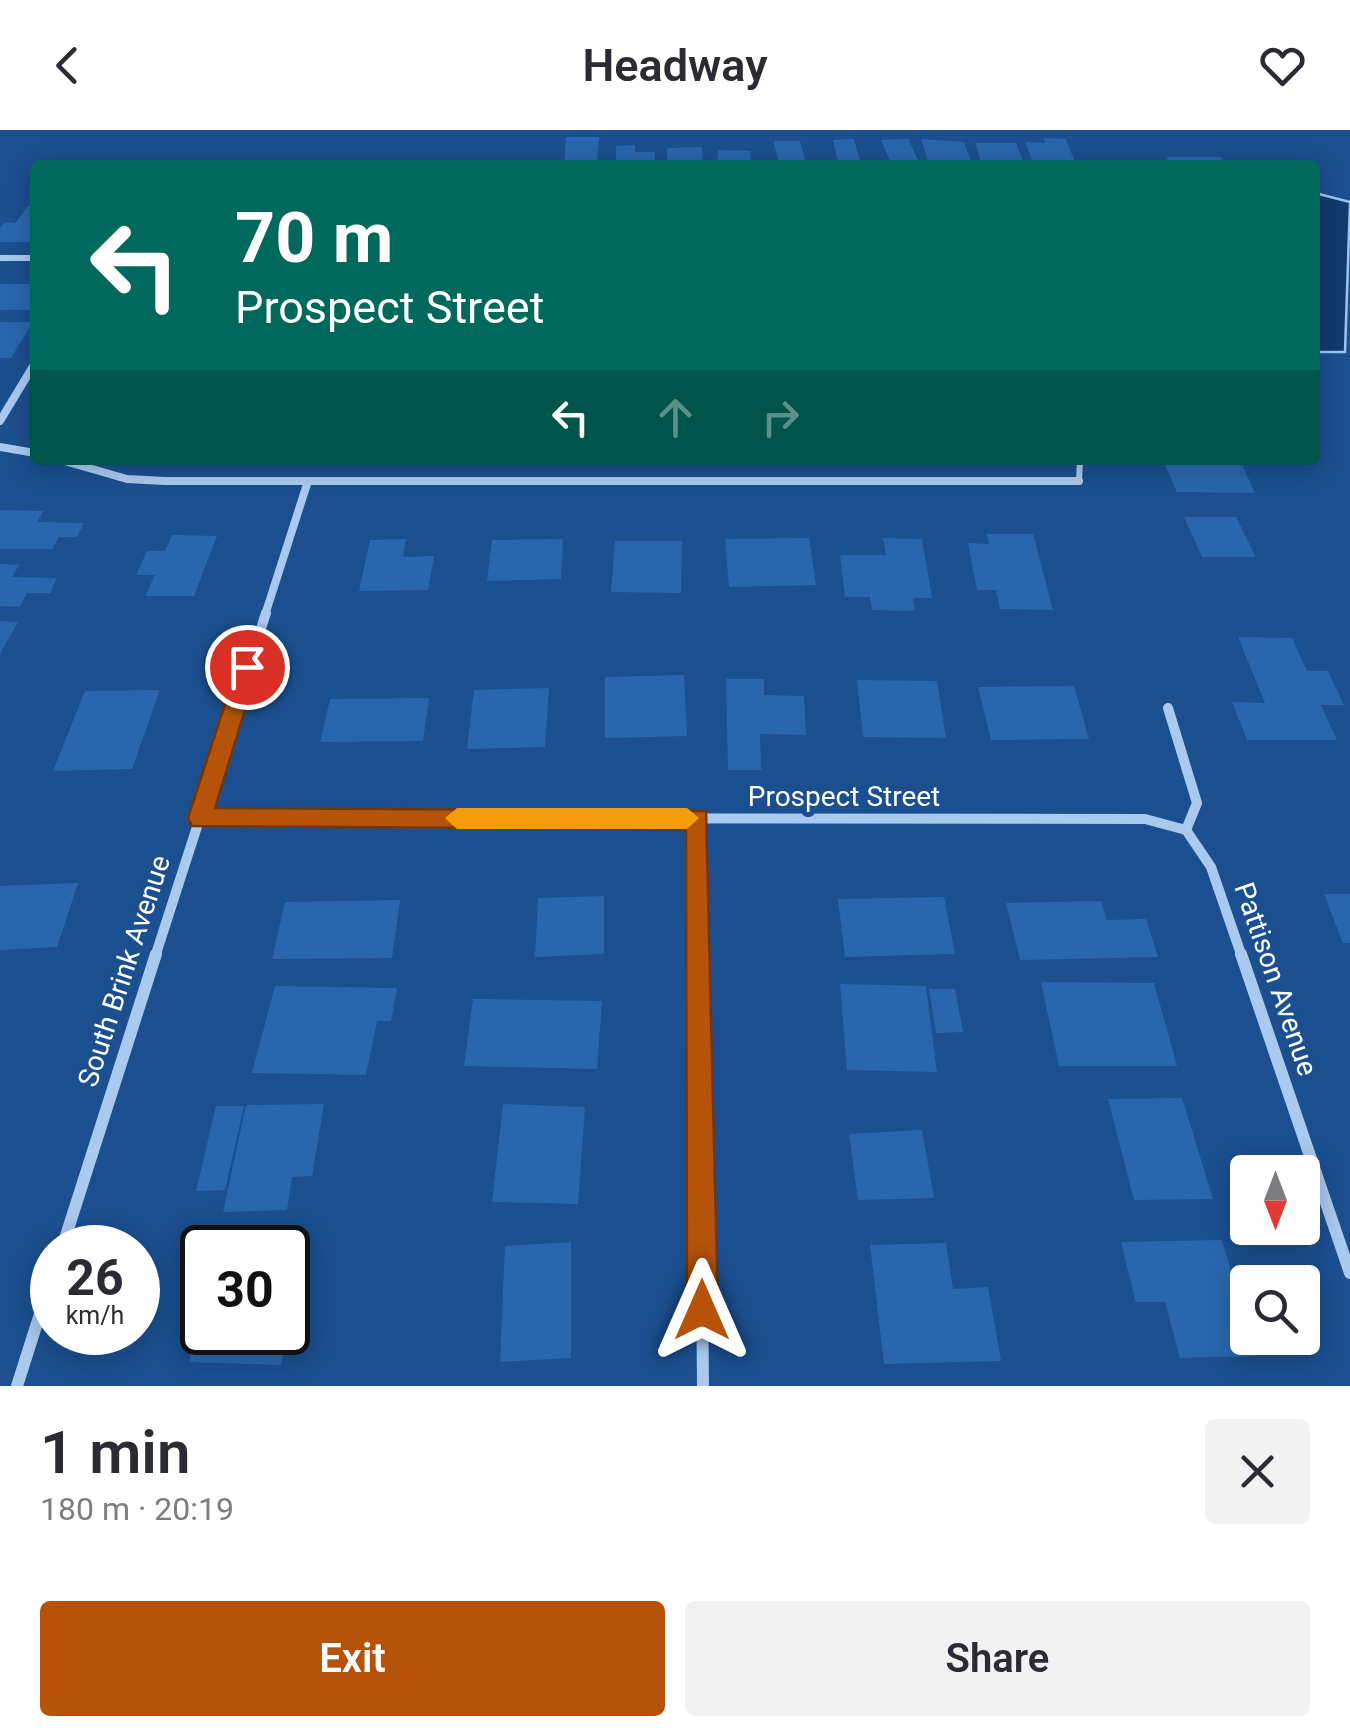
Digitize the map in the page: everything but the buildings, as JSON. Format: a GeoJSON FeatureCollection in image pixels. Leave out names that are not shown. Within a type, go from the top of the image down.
{"type":"FeatureCollection","features":[{"type":"Feature","properties":{"kind":"street"},"geometry":{"type":"LineString","coordinates":[[0,258],[30,258]]}},
{"type":"Feature","properties":{"kind":"street"},"geometry":{"type":"LineString","coordinates":[[0,421],[30,372]]}},
{"type":"Feature","properties":{"kind":"street"},"geometry":{"type":"LineString","coordinates":[[0,447],[30,453]]}},
{"type":"Feature","properties":{"kind":"street"},"geometry":{"type":"LineString","coordinates":[[78,465],[127,479],[1080,481]]}},
{"type":"Feature","properties":{"kind":"street","name":"South Brink Avenue"},"geometry":{"type":"LineString","coordinates":[[69,1225],[308,481]]}},
{"type":"Feature","properties":{"kind":"street"},"geometry":{"type":"LineString","coordinates":[[1168,708],[1198,803],[1186,830]]}},
{"type":"Feature","properties":{"kind":"street","name":"Prospect Street"},"geometry":{"type":"LineString","coordinates":[[200,818],[1145,819],[1186,830]]}},
{"type":"Feature","properties":{"kind":"street"},"geometry":{"type":"LineString","coordinates":[[698,818],[703,1386]]}},
{"type":"Feature","properties":{"kind":"street","name":"Pattison Avenue"},"geometry":{"type":"LineString","coordinates":[[1186,830],[1211,867],[1350,1273]]}},
{"type":"Feature","properties":{"kind":"street"},"geometry":{"type":"LineString","coordinates":[[17,1386],[30,1345]]}},
{"type":"Feature","properties":{"kind":"lane"},"geometry":{"type":"LineString","coordinates":[[1080,481],[1082,465]]}},
{"type":"Feature","properties":{"kind":"water"},"geometry":{"type":"Polygon","coordinates":[[[1320,194],[1350,202],[1345,352],[1320,352],[1320,194]]]}},
{"type":"Feature","properties":{"kind":"slow traffic"},"geometry":{"type":"LineString","coordinates":[[457,818],[687,818]]}},
{"type":"Feature","properties":{"kind":"route"},"geometry":{"type":"LineString","coordinates":[[247,667],[200,818],[698,818],[702,1310]]}}]}
